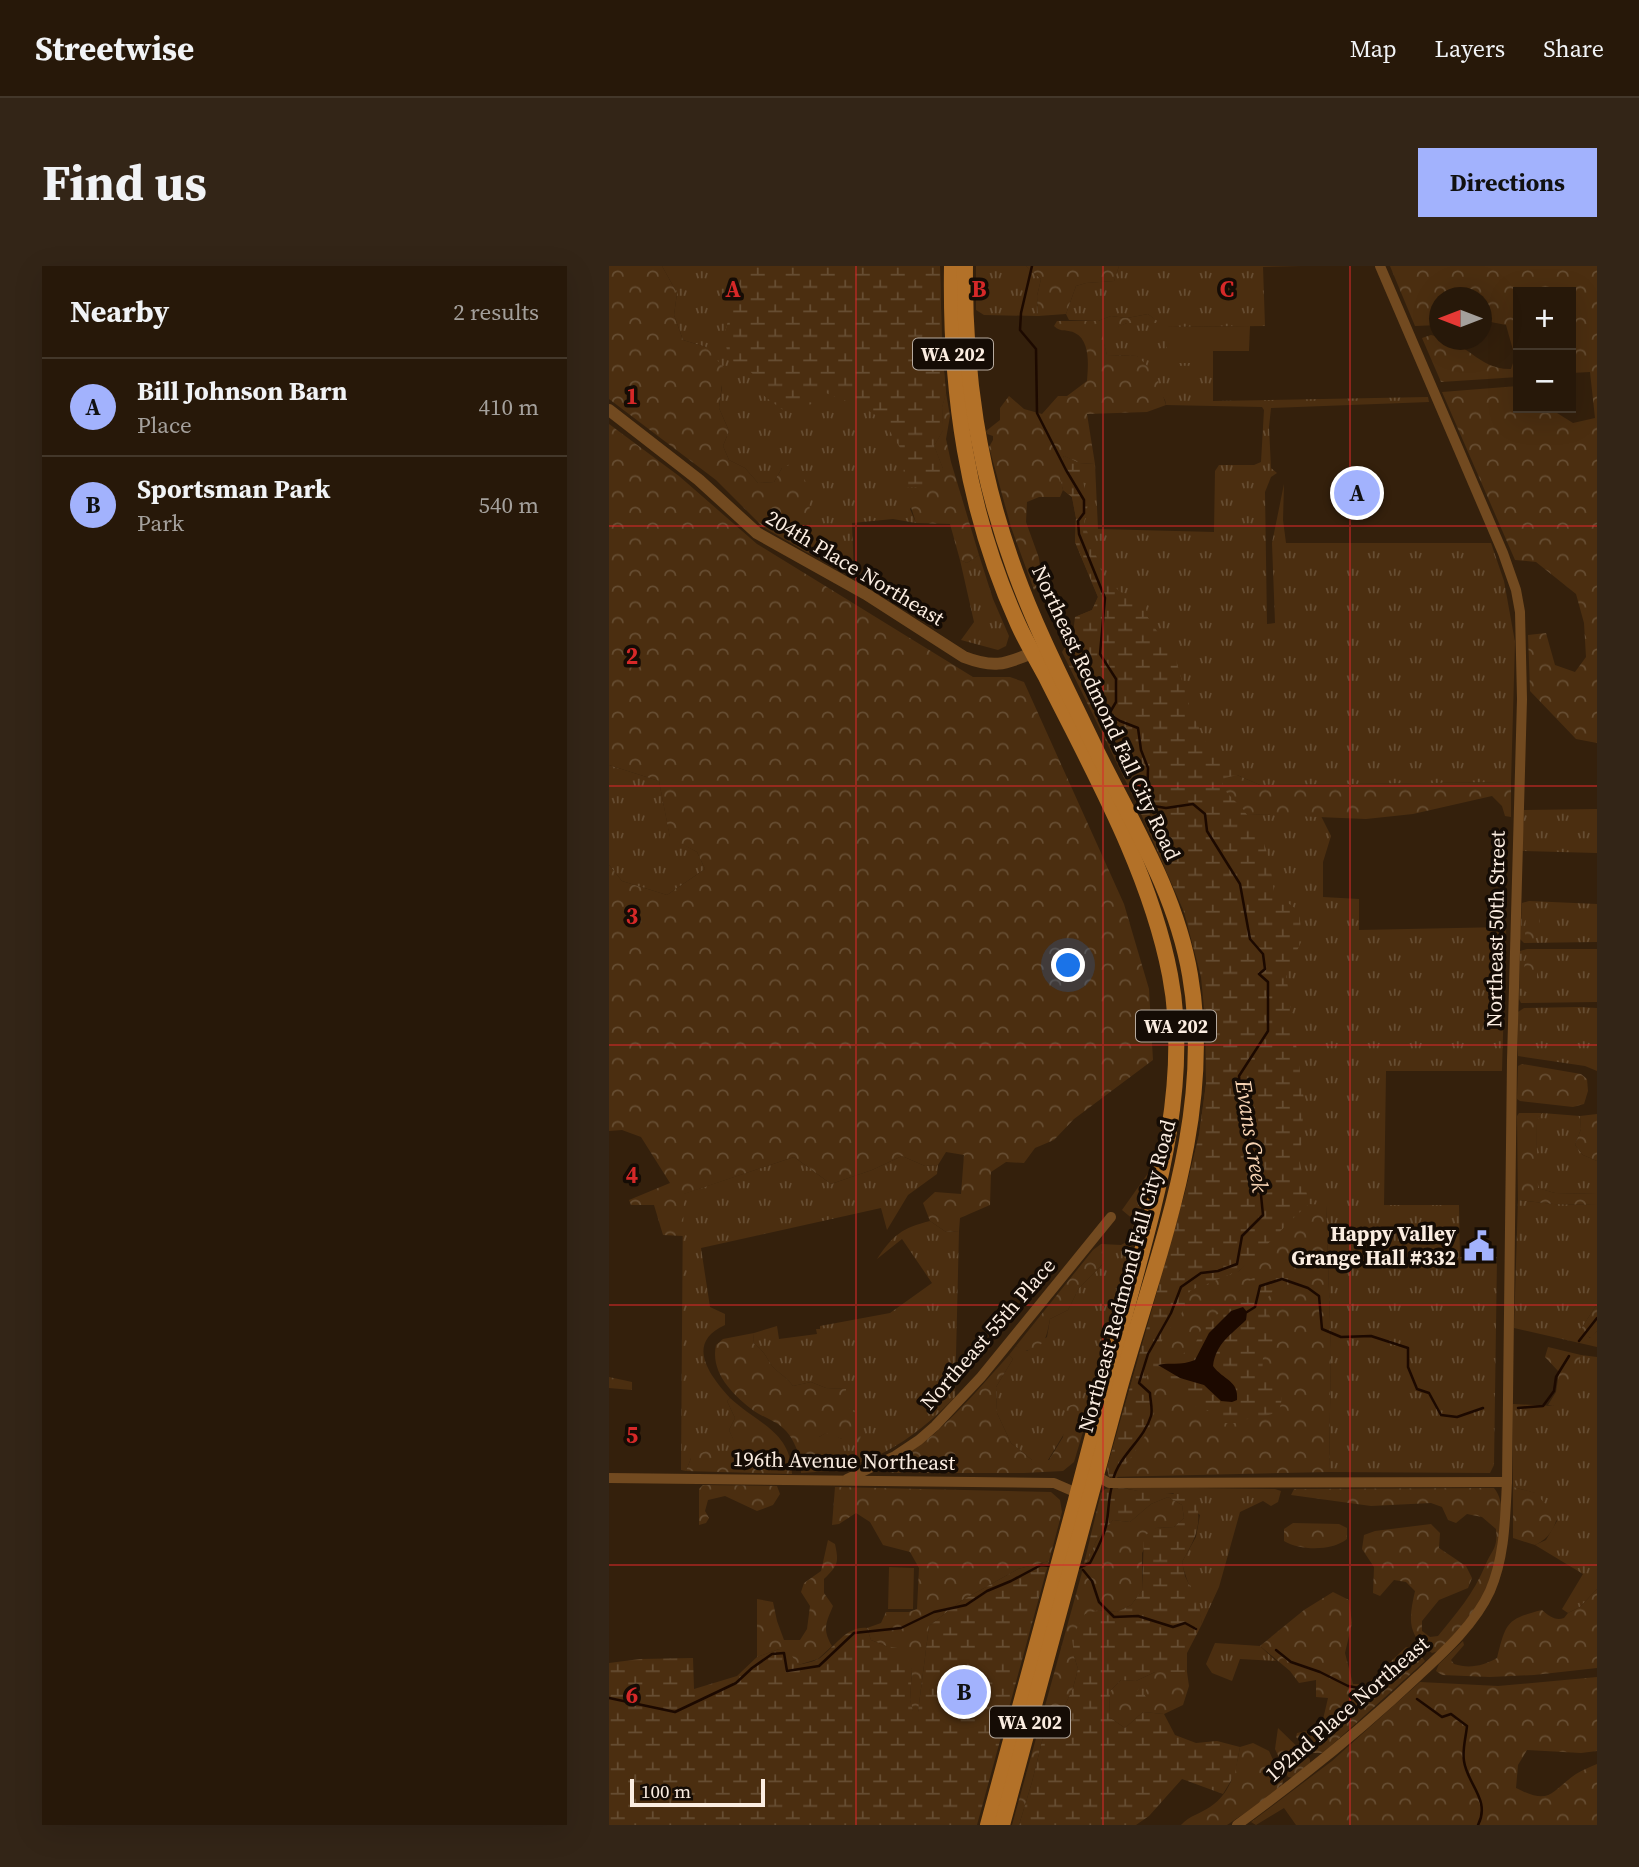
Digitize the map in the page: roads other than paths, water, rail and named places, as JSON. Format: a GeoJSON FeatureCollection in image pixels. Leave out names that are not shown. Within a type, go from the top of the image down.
{"type":"FeatureCollection","features":[{"type":"Feature","properties":{"kind":"main road","name":"Northeast Redmond Fall City Road"},"geometry":{"type":"LineString","coordinates":[[952,266],[953,356],[970,484],[1017,623],[1136,864],[1156,919],[1168,966],[1176,1033],[1175,1084],[1165,1152],[1077,1493],[1070,1547]]}},
{"type":"Feature","properties":{"kind":"main road","name":"Northeast Redmond Fall City Road"},"geometry":{"type":"LineString","coordinates":[[965,266],[971,401],[981,456],[999,524],[1016,575],[1047,645],[1152,858],[1176,914],[1190,974],[1197,1032],[1191,1121],[1182,1168],[1107,1480],[1085,1514],[1070,1547],[988,1825]]}},
{"type":"Feature","properties":{"kind":"main road"},"geometry":{"type":"LineString","coordinates":[[1032,653],[1047,645]]}},
{"type":"Feature","properties":{"kind":"main road"},"geometry":{"type":"LineString","coordinates":[[1086,1458],[1107,1480]]}},
{"type":"Feature","properties":{"kind":"main road"},"geometry":{"type":"LineString","coordinates":[[1077,1493],[1085,1514]]}},
{"type":"Feature","properties":{"kind":"main road","name":"Northeast Redmond Fall City Road"},"geometry":{"type":"LineString","coordinates":[[1002,1825],[1062,1575]]}},
{"type":"Feature","properties":{"kind":"street","name":"Northeast 50th Street"},"geometry":{"type":"LineString","coordinates":[[1380,266],[1503,553],[1520,612],[1523,699],[1512,1060],[1507,1482],[1503,1546],[1489,1592],[1475,1616]]}},
{"type":"Feature","properties":{"kind":"street","name":"204th Place Northeast"},"geometry":{"type":"LineString","coordinates":[[609,410],[699,480],[757,533],[866,594],[964,657],[998,665],[1032,653]]}},
{"type":"Feature","properties":{"kind":"street","name":"Northeast 55th Place"},"geometry":{"type":"LineString","coordinates":[[845,1480],[895,1456],[936,1426],[981,1377],[1111,1217]]}},
{"type":"Feature","properties":{"kind":"street","name":"196th Avenue Northeast"},"geometry":{"type":"LineString","coordinates":[[609,1478],[1054,1483],[1077,1493]]}},
{"type":"Feature","properties":{"kind":"street"},"geometry":{"type":"LineString","coordinates":[[1107,1480],[1507,1482]]}},
{"type":"Feature","properties":{"kind":"street","name":"192nd Place Northeast"},"geometry":{"type":"LineString","coordinates":[[1237,1825],[1303,1777],[1392,1701],[1439,1657],[1475,1616]]}},
{"type":"Feature","properties":{"kind":"waterway","name":"Evans Creek"},"geometry":{"type":"LineString","coordinates":[[1032,266],[1021,313],[1020,330],[1036,349],[1037,413],[1084,500],[1084,513],[1078,521],[1079,534],[1105,598],[1100,654],[1116,679],[1116,702],[1109,714],[1138,728],[1141,750],[1148,768],[1147,805],[1166,808],[1193,804],[1205,814],[1207,831],[1240,884],[1250,939],[1263,954],[1265,969],[1259,974],[1268,982],[1268,1031],[1239,1076],[1240,1090],[1246,1092],[1252,1113],[1248,1140],[1258,1165],[1263,1215],[1242,1236],[1237,1264],[1218,1271],[1201,1273],[1181,1287],[1171,1313],[1148,1354],[1139,1383],[1150,1393],[1152,1407],[1148,1425],[1120,1463],[1113,1480]]}},
{"type":"Feature","properties":{"kind":"waterway"},"geometry":{"type":"LineString","coordinates":[[1247,1312],[1255,1307],[1260,1286],[1282,1279],[1308,1288],[1319,1296],[1322,1329],[1341,1337],[1371,1336],[1408,1348],[1408,1367],[1417,1389],[1429,1393],[1441,1415],[1457,1417],[1483,1408]]}},
{"type":"Feature","properties":{"kind":"waterway"},"geometry":{"type":"LineString","coordinates":[[1579,1341],[1597,1318]]}},
{"type":"Feature","properties":{"kind":"waterway"},"geometry":{"type":"LineString","coordinates":[[1518,1408],[1543,1406],[1554,1391],[1556,1377],[1569,1356]]}},
{"type":"Feature","properties":{"kind":"waterway","name":"Evans Creek"},"geometry":{"type":"LineString","coordinates":[[1078,1568],[1090,1563],[1101,1540],[1106,1526],[1112,1486]]}},
{"type":"Feature","properties":{"kind":"waterway","name":"Evans Creek"},"geometry":{"type":"LineString","coordinates":[[609,1698],[675,1712],[736,1683],[772,1654],[784,1653],[787,1671],[819,1666],[854,1633],[901,1628],[934,1612],[966,1605],[987,1591],[1041,1565],[1051,1566]]}},
{"type":"Feature","properties":{"kind":"waterway"},"geometry":{"type":"LineString","coordinates":[[1083,1570],[1092,1581],[1099,1602],[1114,1617],[1138,1616],[1173,1627],[1185,1623],[1196,1629]]}},
{"type":"Feature","properties":{"kind":"waterway"},"geometry":{"type":"LineString","coordinates":[[1276,1650],[1291,1662],[1348,1686],[1375,1691]]}},
{"type":"Feature","properties":{"kind":"waterway"},"geometry":{"type":"LineString","coordinates":[[1417,1699],[1442,1717],[1451,1714],[1467,1726],[1464,1757],[1466,1769],[1482,1808],[1478,1825]]}},
{"type":"Feature","properties":{"kind":"place","name":"Bill Johnson Barn"},"geometry":{"type":"Point","coordinates":[1357,493]}},
{"type":"Feature","properties":{"kind":"place","name":"Happy Valley Grange Hall #332"},"geometry":{"type":"Point","coordinates":[1479,1246]}},
{"type":"Feature","properties":{"kind":"place","name":"Sportsman Park"},"geometry":{"type":"Point","coordinates":[964,1692]}}]}
